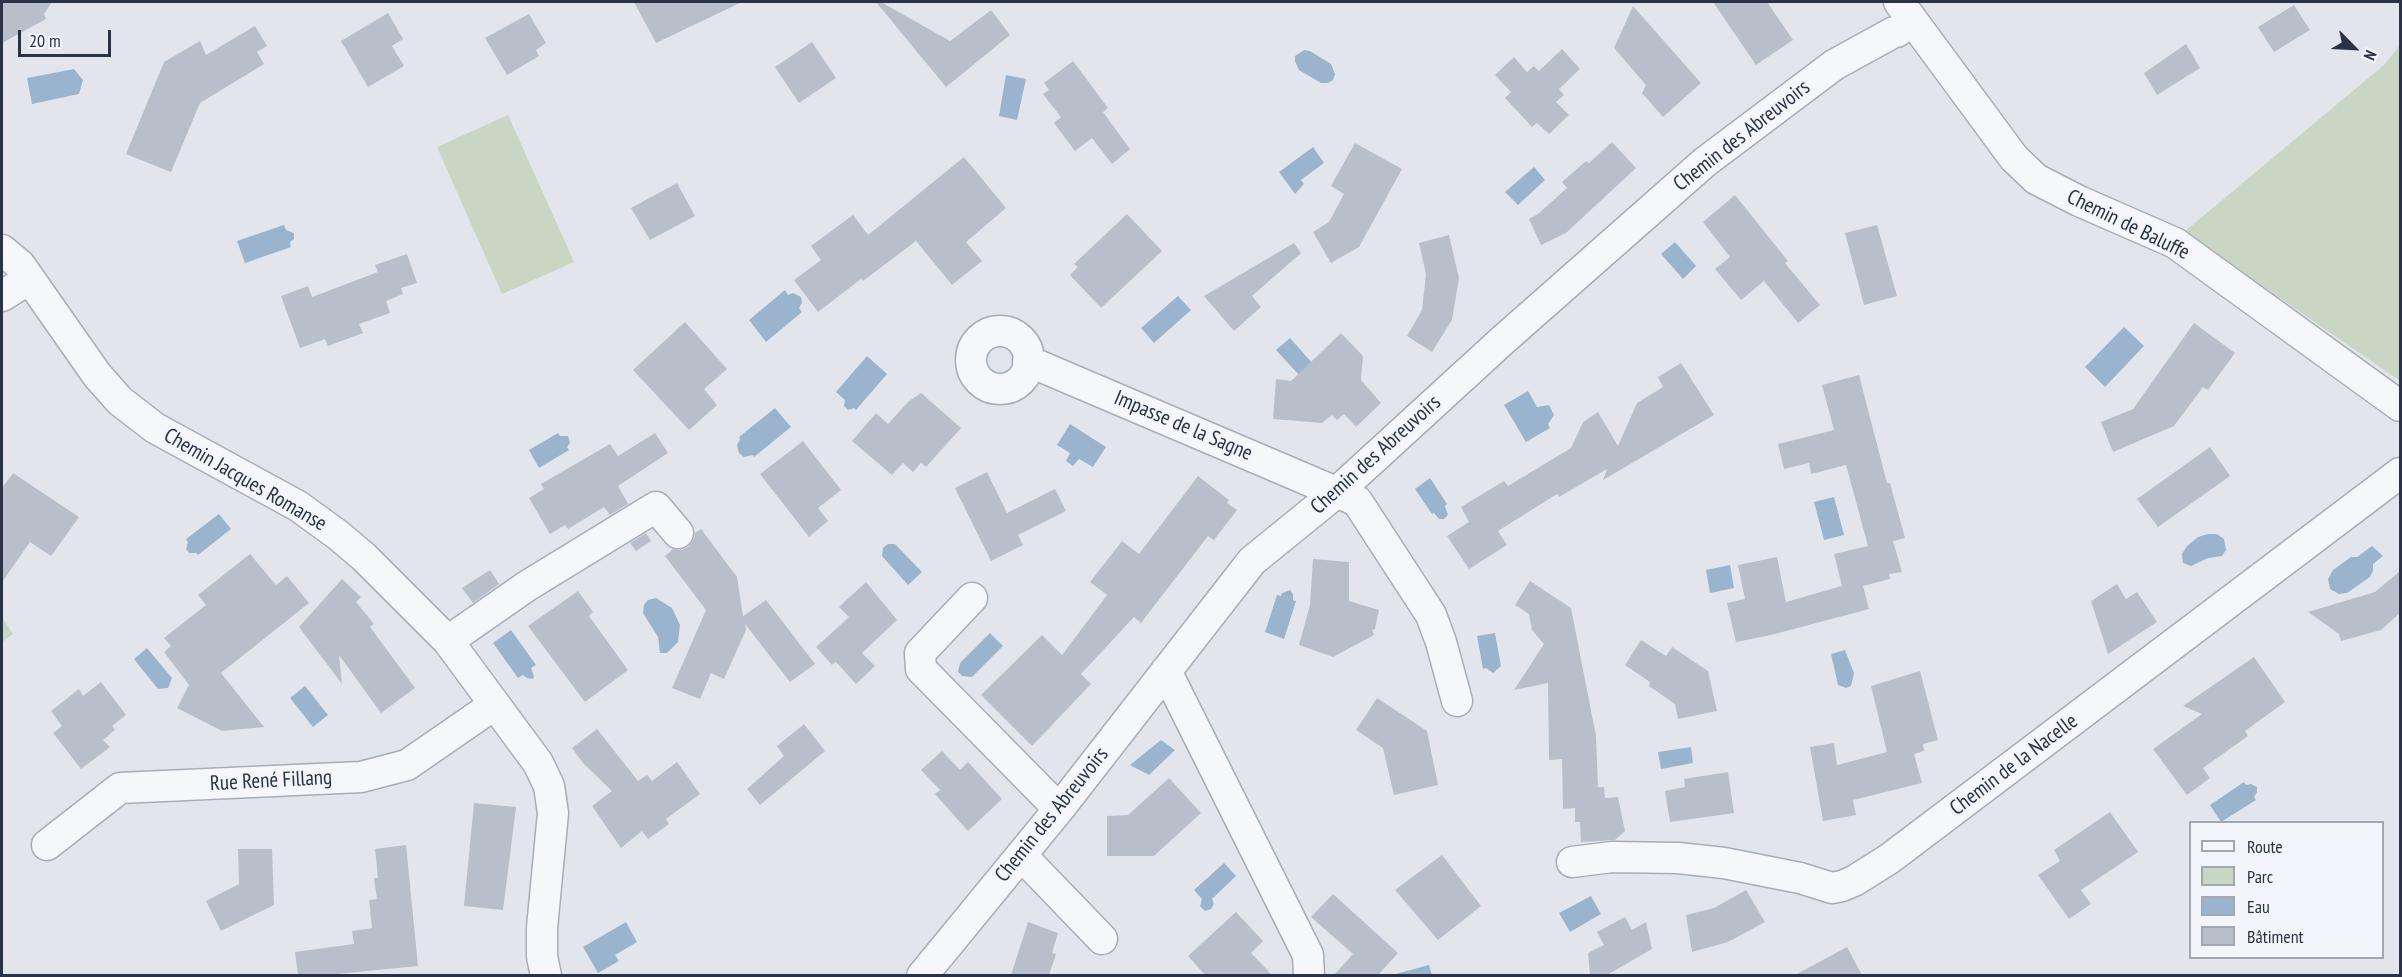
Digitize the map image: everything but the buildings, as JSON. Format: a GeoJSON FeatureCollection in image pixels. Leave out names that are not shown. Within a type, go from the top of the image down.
{"type":"FeatureCollection","features":[{"type":"Feature","properties":{"kind":"street","name":"Chemin de Baluffe"},"geometry":{"type":"LineString","coordinates":[[1906,11],[2014,158],[2036,179],[2079,201],[2175,243],[2400,406]]}},
{"type":"Feature","properties":{"kind":"street","name":"Chemin des Abreuvoirs"},"geometry":{"type":"LineString","coordinates":[[922,975],[1059,809],[1252,561],[1337,492],[1503,340],[1705,162],[1834,65],[1897,32],[1906,11]]}},
{"type":"Feature","properties":{"kind":"street","name":"Chemin Jacques Romanse"},"geometry":{"type":"LineString","coordinates":[[2,250],[20,265],[97,375],[120,401],[155,428],[298,506],[338,535],[364,557],[448,641],[538,763],[549,786],[553,813],[542,928],[542,956],[546,975]]}},
{"type":"Feature","properties":{"kind":"street"},"geometry":{"type":"LineString","coordinates":[[2,296],[29,279]]}},
{"type":"Feature","properties":{"kind":"street","name":"Impasse de la Sagne"},"geometry":{"type":"LineString","coordinates":[[1028,361],[1357,501],[1431,615],[1442,642],[1457,700]]}},
{"type":"Feature","properties":{"kind":"street","name":"Chemin de la Nacelle"},"geometry":{"type":"LineString","coordinates":[[1572,862],[1612,857],[1678,858],[1724,863],[1800,878],[1832,888],[1854,881],[1889,859],[2400,473]]}},
{"type":"Feature","properties":{"kind":"street"},"geometry":{"type":"LineString","coordinates":[[448,641],[527,586],[656,507],[678,533]]}},
{"type":"Feature","properties":{"kind":"street"},"geometry":{"type":"LineString","coordinates":[[972,598],[920,653],[921,669],[1059,809]]}},
{"type":"Feature","properties":{"kind":"street"},"geometry":{"type":"LineString","coordinates":[[1166,671],[1308,956],[1309,975]]}},
{"type":"Feature","properties":{"kind":"street","name":"Rue René Fillang"},"geometry":{"type":"LineString","coordinates":[[47,845],[120,788],[361,777],[407,765],[494,705]]}},
{"type":"Feature","properties":{"kind":"street"},"geometry":{"type":"LineString","coordinates":[[1021,855],[1102,939]]}},
{"type":"Feature","properties":{"kind":"green space"},"geometry":{"type":"Polygon","coordinates":[[[2400,45],[2400,381],[2184,232],[2384,65],[2400,45]]]}},
{"type":"Feature","properties":{"kind":"green space"},"geometry":{"type":"Polygon","coordinates":[[[508,115],[574,262],[502,294],[437,147],[508,115]]]}},
{"type":"Feature","properties":{"kind":"green space"},"geometry":{"type":"Polygon","coordinates":[[[2,617],[13,634],[2,642],[2,617]]]}},
{"type":"Feature","properties":{"kind":"water"},"geometry":{"type":"Polygon","coordinates":[[[1304,50],[1310,51],[1331,64],[1335,74],[1333,80],[1321,83],[1299,70],[1295,56],[1304,50]]]}},
{"type":"Feature","properties":{"kind":"water"},"geometry":{"type":"Polygon","coordinates":[[[74,69],[83,80],[79,94],[32,104],[27,78],[74,69]]]}},
{"type":"Feature","properties":{"kind":"water"},"geometry":{"type":"Polygon","coordinates":[[[1006,75],[1026,79],[1017,120],[999,116],[1006,75]]]}},
{"type":"Feature","properties":{"kind":"water"},"geometry":{"type":"Polygon","coordinates":[[[1313,147],[1324,163],[1301,180],[1304,184],[1295,194],[1279,172],[1313,147]]]}},
{"type":"Feature","properties":{"kind":"water"},"geometry":{"type":"Polygon","coordinates":[[[1534,167],[1545,180],[1518,205],[1505,192],[1534,167]]]}},
{"type":"Feature","properties":{"kind":"water"},"geometry":{"type":"Polygon","coordinates":[[[284,225],[286,230],[294,233],[294,239],[290,242],[291,247],[245,263],[237,241],[284,225]]]}},
{"type":"Feature","properties":{"kind":"water"},"geometry":{"type":"Polygon","coordinates":[[[1675,242],[1696,266],[1683,279],[1661,254],[1675,242]]]}},
{"type":"Feature","properties":{"kind":"water"},"geometry":{"type":"Polygon","coordinates":[[[785,290],[788,295],[793,293],[801,297],[802,303],[799,308],[802,312],[766,342],[749,320],[785,290]]]}},
{"type":"Feature","properties":{"kind":"water"},"geometry":{"type":"Polygon","coordinates":[[[1178,296],[1191,310],[1154,343],[1141,328],[1178,296]]]}},
{"type":"Feature","properties":{"kind":"water"},"geometry":{"type":"Polygon","coordinates":[[[2124,327],[2144,346],[2105,387],[2085,367],[2124,327]]]}},
{"type":"Feature","properties":{"kind":"water"},"geometry":{"type":"Polygon","coordinates":[[[1290,338],[1312,363],[1299,375],[1276,350],[1290,338]]]}},
{"type":"Feature","properties":{"kind":"water"},"geometry":{"type":"Polygon","coordinates":[[[867,356],[887,374],[856,410],[854,408],[848,410],[844,406],[845,400],[836,392],[867,356]]]}},
{"type":"Feature","properties":{"kind":"water"},"geometry":{"type":"Polygon","coordinates":[[[1528,391],[1537,407],[1549,405],[1554,415],[1548,424],[1550,428],[1526,442],[1504,405],[1528,391]]]}},
{"type":"Feature","properties":{"kind":"water"},"geometry":{"type":"Polygon","coordinates":[[[775,408],[791,427],[754,457],[753,455],[744,457],[739,453],[737,445],[739,437],[775,408]]]}},
{"type":"Feature","properties":{"kind":"water"},"geometry":{"type":"Polygon","coordinates":[[[1070,424],[1106,447],[1093,467],[1079,459],[1073,466],[1066,461],[1070,453],[1057,445],[1070,424]]]}},
{"type":"Feature","properties":{"kind":"water"},"geometry":{"type":"Polygon","coordinates":[[[558,433],[560,436],[568,436],[569,450],[539,468],[529,450],[558,433]]]}},
{"type":"Feature","properties":{"kind":"water"},"geometry":{"type":"Polygon","coordinates":[[[1430,478],[1447,504],[1445,506],[1448,515],[1444,519],[1439,519],[1434,513],[1432,514],[1415,489],[1430,478]]]}},
{"type":"Feature","properties":{"kind":"water"},"geometry":{"type":"Polygon","coordinates":[[[1834,497],[1844,535],[1824,540],[1814,502],[1834,497]]]}},
{"type":"Feature","properties":{"kind":"water"},"geometry":{"type":"Polygon","coordinates":[[[219,514],[231,529],[198,555],[189,553],[186,549],[188,542],[186,539],[219,514]]]}},
{"type":"Feature","properties":{"kind":"water"},"geometry":{"type":"Polygon","coordinates":[[[2217,534],[2224,539],[2226,550],[2222,556],[2208,558],[2191,566],[2183,563],[2182,554],[2187,546],[2198,537],[2217,534]]]}},
{"type":"Feature","properties":{"kind":"water"},"geometry":{"type":"Polygon","coordinates":[[[888,544],[895,544],[922,572],[908,585],[882,556],[883,548],[888,544]]]}},
{"type":"Feature","properties":{"kind":"water"},"geometry":{"type":"Polygon","coordinates":[[[2372,546],[2383,556],[2373,564],[2370,577],[2347,593],[2339,594],[2330,589],[2328,579],[2333,570],[2372,546]]]}},
{"type":"Feature","properties":{"kind":"water"},"geometry":{"type":"Polygon","coordinates":[[[1730,565],[1734,588],[1710,593],[1706,570],[1730,565]]]}},
{"type":"Feature","properties":{"kind":"water"},"geometry":{"type":"Polygon","coordinates":[[[1290,590],[1293,600],[1296,601],[1284,639],[1265,632],[1277,595],[1281,596],[1282,593],[1290,590]]]}},
{"type":"Feature","properties":{"kind":"water"},"geometry":{"type":"Polygon","coordinates":[[[656,598],[672,608],[680,625],[678,642],[667,653],[660,653],[658,637],[643,613],[644,605],[648,600],[656,598]]]}},
{"type":"Feature","properties":{"kind":"water"},"geometry":{"type":"Polygon","coordinates":[[[511,630],[536,665],[531,668],[533,679],[523,675],[518,678],[493,643],[511,630]]]}},
{"type":"Feature","properties":{"kind":"water"},"geometry":{"type":"Polygon","coordinates":[[[990,633],[1003,646],[972,677],[962,676],[958,672],[960,663],[990,633]]]}},
{"type":"Feature","properties":{"kind":"water"},"geometry":{"type":"Polygon","coordinates":[[[1495,633],[1501,666],[1493,673],[1486,668],[1483,669],[1477,636],[1495,633]]]}},
{"type":"Feature","properties":{"kind":"water"},"geometry":{"type":"Polygon","coordinates":[[[147,648],[172,678],[168,688],[158,689],[134,659],[147,648]]]}},
{"type":"Feature","properties":{"kind":"water"},"geometry":{"type":"Polygon","coordinates":[[[1845,650],[1854,673],[1851,686],[1846,688],[1838,685],[1831,654],[1845,650]]]}},
{"type":"Feature","properties":{"kind":"water"},"geometry":{"type":"Polygon","coordinates":[[[305,686],[328,715],[313,727],[290,698],[305,686]]]}},
{"type":"Feature","properties":{"kind":"water"},"geometry":{"type":"Polygon","coordinates":[[[1161,740],[1175,750],[1149,775],[1130,765],[1161,740]]]}},
{"type":"Feature","properties":{"kind":"water"},"geometry":{"type":"Polygon","coordinates":[[[1691,747],[1693,763],[1661,769],[1658,752],[1691,747]]]}},
{"type":"Feature","properties":{"kind":"water"},"geometry":{"type":"Polygon","coordinates":[[[2244,782],[2246,785],[2251,784],[2257,787],[2254,797],[2256,800],[2223,821],[2210,805],[2244,782]]]}},
{"type":"Feature","properties":{"kind":"water"},"geometry":{"type":"Polygon","coordinates":[[[1224,863],[1236,876],[1212,899],[1214,904],[1211,909],[1205,911],[1200,906],[1202,899],[1194,890],[1224,863]]]}},
{"type":"Feature","properties":{"kind":"water"},"geometry":{"type":"Polygon","coordinates":[[[1591,896],[1601,914],[1570,932],[1559,913],[1591,896]]]}},
{"type":"Feature","properties":{"kind":"water"},"geometry":{"type":"Polygon","coordinates":[[[626,922],[637,942],[615,955],[619,961],[598,973],[583,947],[626,922]]]}},
{"type":"Feature","properties":{"kind":"water"},"geometry":{"type":"Polygon","coordinates":[[[1429,965],[1432,975],[1392,975],[1429,965]]]}}]}
